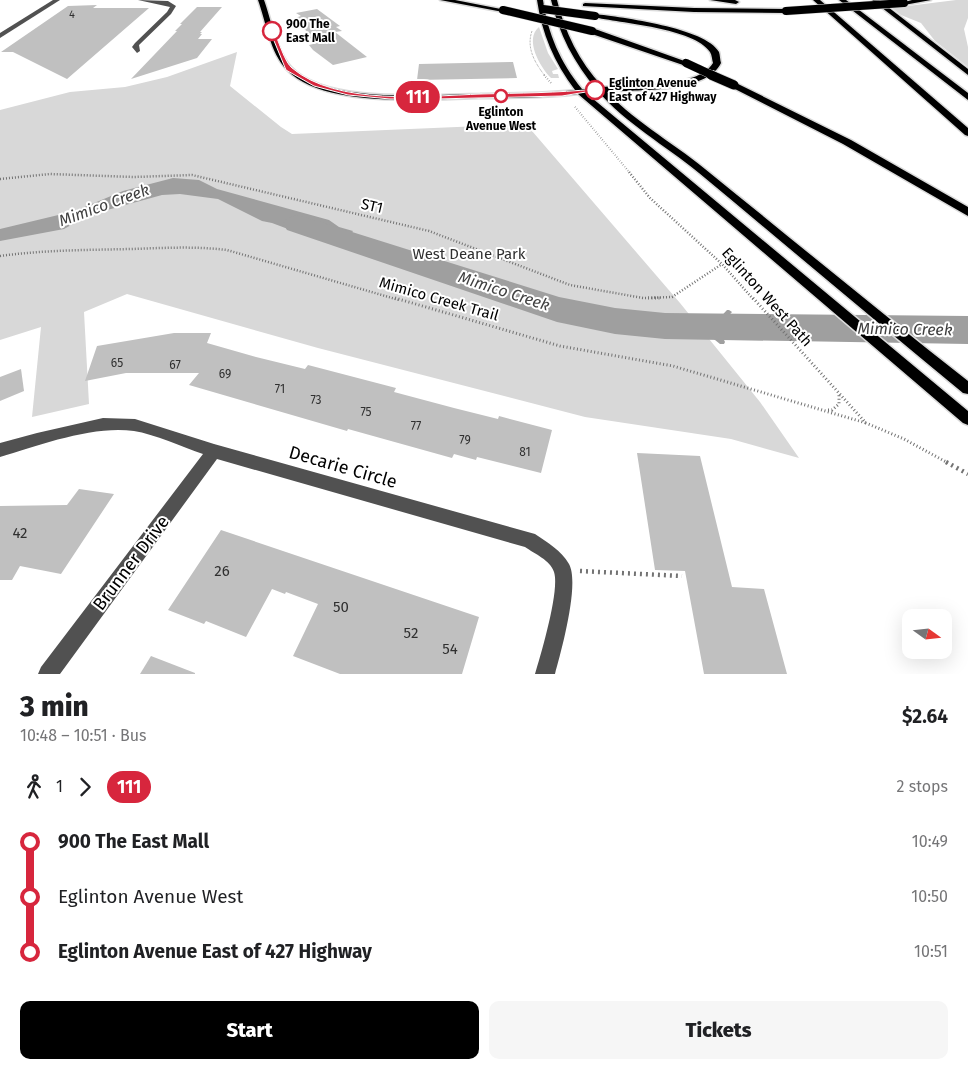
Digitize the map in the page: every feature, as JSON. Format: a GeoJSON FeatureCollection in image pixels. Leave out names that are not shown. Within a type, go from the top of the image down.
{"type":"FeatureCollection","features":[{"type":"Feature","properties":{"kind":"highway"},"geometry":{"type":"LineString","coordinates":[[443,0],[505,6],[517,5]]}},
{"type":"Feature","properties":{"kind":"highway"},"geometry":{"type":"LineString","coordinates":[[486,0],[592,31],[686,63],[847,142],[968,212]]}},
{"type":"Feature","properties":{"kind":"highway"},"geometry":{"type":"LineString","coordinates":[[634,0],[766,3]]}},
{"type":"Feature","properties":{"kind":"highway"},"geometry":{"type":"LineString","coordinates":[[712,0],[750,3]]}},
{"type":"Feature","properties":{"kind":"highway"},"geometry":{"type":"LineString","coordinates":[[812,0],[834,0]]}},
{"type":"Feature","properties":{"kind":"highway"},"geometry":{"type":"LineString","coordinates":[[812,0],[831,14],[968,133]]}},
{"type":"Feature","properties":{"kind":"highway"},"geometry":{"type":"LineString","coordinates":[[842,0],[968,97]]}},
{"type":"Feature","properties":{"kind":"highway"},"geometry":{"type":"LineString","coordinates":[[854,0],[926,63]]}},
{"type":"Feature","properties":{"kind":"highway"},"geometry":{"type":"LineString","coordinates":[[875,0],[968,73]]}},
{"type":"Feature","properties":{"kind":"highway"},"geometry":{"type":"LineString","coordinates":[[576,4],[694,10],[786,11],[928,0]]}},
{"type":"Feature","properties":{"kind":"highway"},"geometry":{"type":"LineString","coordinates":[[538,3],[688,35],[702,41],[717,56],[717,62],[712,71],[690,80],[670,85],[600,90]]}},
{"type":"Feature","properties":{"kind":"highway"},"geometry":{"type":"LineString","coordinates":[[538,3],[566,3]]}},
{"type":"Feature","properties":{"kind":"main road"},"geometry":{"type":"LineString","coordinates":[[261,0],[288,68],[316,85],[330,89],[370,96],[399,97],[530,95],[600,90]]}},
{"type":"Feature","properties":{"kind":"main road"},"geometry":{"type":"LineString","coordinates":[[554,0],[561,30],[568,46],[600,90],[617,106],[681,155],[968,389]]}},
{"type":"Feature","properties":{"kind":"main road"},"geometry":{"type":"LineString","coordinates":[[538,3],[549,44],[580,92],[968,419]]}},
{"type":"Feature","properties":{"kind":"street"},"geometry":{"type":"LineString","coordinates":[[0,36],[58,0]]}},
{"type":"Feature","properties":{"kind":"street"},"geometry":{"type":"LineString","coordinates":[[137,51],[135,48],[137,44],[173,6],[168,3],[140,0]]}},
{"type":"Feature","properties":{"kind":"street","name":"Decarie Circle"},"geometry":{"type":"LineString","coordinates":[[0,450],[37,438],[103,424],[135,426],[214,451],[529,540],[552,555],[563,570]]}},
{"type":"Feature","properties":{"kind":"street","name":"Brunner Drive"},"geometry":{"type":"LineString","coordinates":[[48,674],[214,451]]}},
{"type":"Feature","properties":{"kind":"street"},"geometry":{"type":"LineString","coordinates":[[545,674],[559,619],[563,570]]}},
{"type":"Feature","properties":{"kind":"path"},"geometry":{"type":"LineString","coordinates":[[533,30],[530,34],[537,66],[548,80]]}},
{"type":"Feature","properties":{"kind":"path","name":"Eglinton West Path"},"geometry":{"type":"LineString","coordinates":[[572,104],[602,137],[650,198],[722,264],[866,423],[904,439],[968,474]]}},
{"type":"Feature","properties":{"kind":"path","name":"ST1"},"geometry":{"type":"LineString","coordinates":[[0,179],[21,174],[137,177],[159,174],[192,175],[429,231],[570,285],[643,298],[672,297],[722,264]]}},
{"type":"Feature","properties":{"kind":"path","name":"Mimico Creek Trail"},"geometry":{"type":"LineString","coordinates":[[0,256],[60,250],[203,248],[228,250],[566,347],[673,366],[866,423]]}},
{"type":"Feature","properties":{"kind":"path"},"geometry":{"type":"LineString","coordinates":[[823,410],[836,408],[839,404],[839,394]]}},
{"type":"Feature","properties":{"kind":"path"},"geometry":{"type":"LineString","coordinates":[[563,570],[682,576]]}},
{"type":"Feature","properties":{"kind":"green space"},"geometry":{"type":"Polygon","coordinates":[[[968,0],[968,18],[964,29],[968,47],[968,67],[935,41],[921,23],[901,15],[892,8],[968,0]]]}},
{"type":"Feature","properties":{"kind":"green space"},"geometry":{"type":"Polygon","coordinates":[[[539,27],[548,53],[558,69],[552,71],[553,74],[558,74],[559,78],[551,78],[542,67],[535,53],[533,38],[539,27]]]}},
{"type":"Feature","properties":{"kind":"green space","name":"West Deane Park"},"geometry":{"type":"Polygon","coordinates":[[[237,52],[230,86],[292,134],[526,124],[680,303],[760,402],[799,458],[731,439],[585,417],[318,348],[127,294],[84,312],[89,404],[32,417],[41,327],[0,340],[0,110],[70,92],[125,87],[167,77],[237,52]]]}},
{"type":"Feature","properties":{"kind":"water"},"geometry":{"type":"Polygon","coordinates":[[[173,178],[199,180],[217,189],[329,220],[339,227],[353,231],[344,244],[304,235],[262,221],[218,199],[180,194],[162,195],[89,215],[64,229],[0,241],[0,229],[75,211],[123,191],[173,178]]]}},
{"type":"Feature","properties":{"kind":"building"},"geometry":{"type":"Polygon","coordinates":[[[97,5],[93,8],[149,8],[67,79],[13,52],[1,52],[68,6],[97,5]]]}},
{"type":"Feature","properties":{"kind":"building"},"geometry":{"type":"Polygon","coordinates":[[[197,7],[222,7],[200,32],[202,34],[198,39],[212,39],[197,58],[131,79],[177,31],[175,31],[182,24],[180,24],[197,7]]]}},
{"type":"Feature","properties":{"kind":"building"},"geometry":{"type":"Polygon","coordinates":[[[317,9],[340,26],[336,27],[342,31],[335,32],[367,57],[333,65],[313,50],[309,45],[317,43],[306,35],[305,33],[308,32],[297,24],[299,22],[295,18],[301,16],[296,13],[317,9]]]}},
{"type":"Feature","properties":{"kind":"building"},"geometry":{"type":"Polygon","coordinates":[[[513,62],[517,78],[417,80],[419,64],[513,62]]]}},
{"type":"Feature","properties":{"kind":"building"},"geometry":{"type":"Polygon","coordinates":[[[174,333],[211,333],[207,343],[256,357],[305,369],[308,365],[396,388],[394,392],[454,408],[498,419],[499,416],[552,430],[541,473],[477,457],[476,460],[454,454],[452,458],[348,429],[347,431],[189,385],[199,373],[126,373],[85,381],[97,346],[174,333]]]}},
{"type":"Feature","properties":{"kind":"building"},"geometry":{"type":"Polygon","coordinates":[[[21,369],[24,391],[0,401],[0,377],[21,369]]]}},
{"type":"Feature","properties":{"kind":"building"},"geometry":{"type":"Polygon","coordinates":[[[637,453],[700,456],[732,587],[764,589],[787,674],[704,674],[685,571],[655,570],[637,453]]]}},
{"type":"Feature","properties":{"kind":"building"},"geometry":{"type":"Polygon","coordinates":[[[79,489],[114,494],[61,574],[20,566],[12,580],[0,580],[0,506],[67,505],[79,489]]]}},
{"type":"Feature","properties":{"kind":"building"},"geometry":{"type":"Polygon","coordinates":[[[221,530],[479,617],[462,674],[340,674],[293,656],[318,604],[286,592],[285,594],[272,589],[246,637],[206,621],[204,624],[168,610],[221,530]]]}},
{"type":"Feature","properties":{"kind":"building"},"geometry":{"type":"Polygon","coordinates":[[[151,656],[195,673],[195,674],[140,674],[151,656]]]}},
{"type":"Feature","properties":{"kind":"waterway","name":"Mimico Creek"},"geometry":{"type":"LineString","coordinates":[[298,224],[557,309],[615,321],[665,326],[968,330]]}},
{"type":"Feature","properties":{"kind":"waterway"},"geometry":{"type":"LineString","coordinates":[[716,326],[729,312]]}},
{"type":"Feature","properties":{"kind":"waterway"},"geometry":{"type":"LineString","coordinates":[[702,326],[722,342]]}},
{"type":"Feature","properties":{"kind":"waterway","name":"Mimico Creek"},"geometry":{"type":"LineString","coordinates":[[962,330],[968,333]]}},
{"type":"Feature","properties":{"kind":"bus line","name":"111"},"geometry":{"type":"LineString","coordinates":[[272,31],[288,68],[316,85],[348,93],[390,97],[435,97],[562,94],[595,90]]}},
{"type":"Feature","properties":{"kind":"place","name":"900 The East Mall"},"geometry":{"type":"Point","coordinates":[272,31]}},
{"type":"Feature","properties":{"kind":"place","name":"Eglinton Avenue East of 427 Highway"},"geometry":{"type":"Point","coordinates":[595,90]}},
{"type":"Feature","properties":{"kind":"place","name":"Eglinton Avenue West"},"geometry":{"type":"Point","coordinates":[501,96]}}]}
